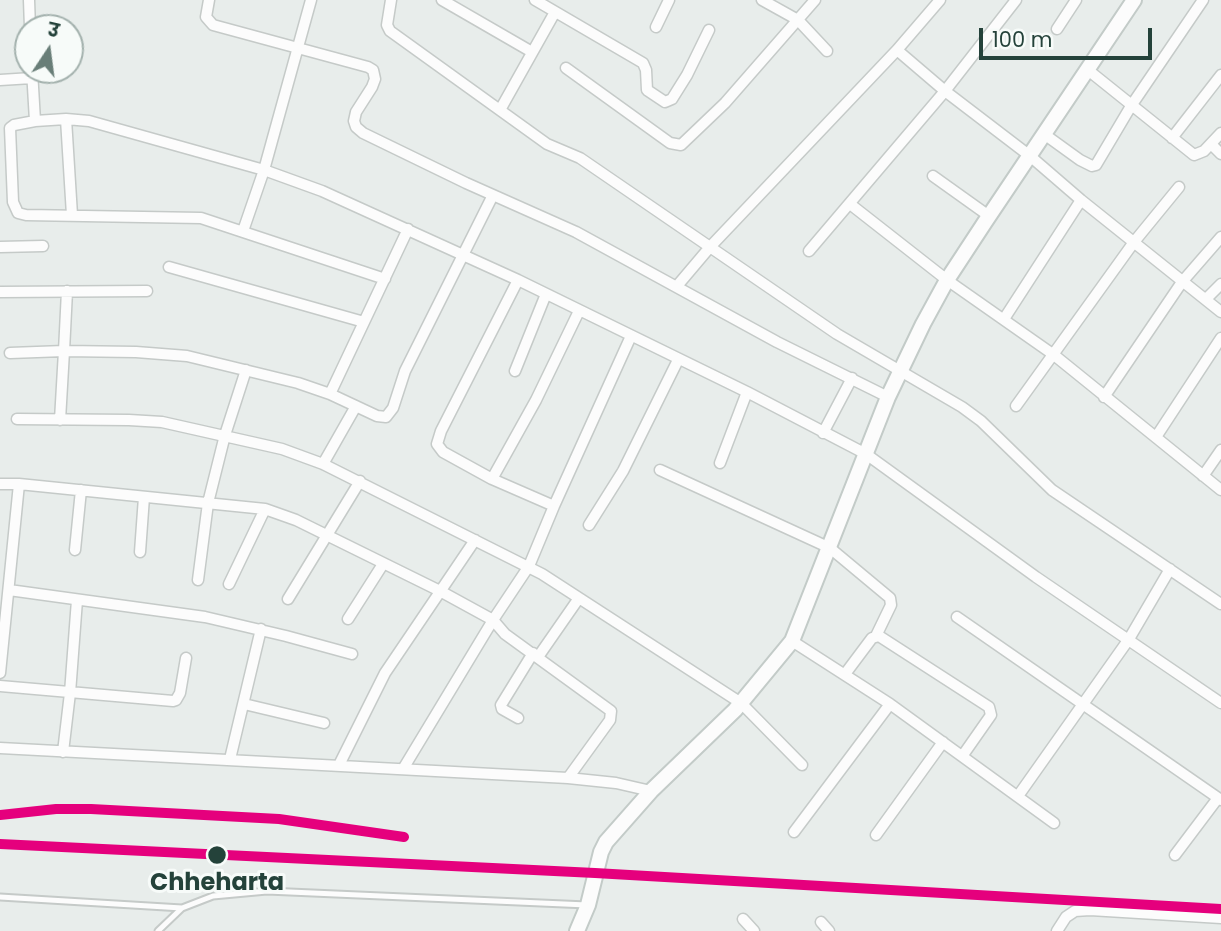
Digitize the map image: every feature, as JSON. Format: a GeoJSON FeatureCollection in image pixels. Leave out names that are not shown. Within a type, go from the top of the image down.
{"type":"FeatureCollection","features":[{"type":"Feature","properties":{"kind":"street"},"geometry":{"type":"LineString","coordinates":[[209,0],[206,17],[213,25],[373,70],[375,79],[356,112],[356,127],[381,142],[576,232],[777,342],[888,397]]}},
{"type":"Feature","properties":{"kind":"street"},"geometry":{"type":"LineString","coordinates":[[243,232],[264,170],[311,0]]}},
{"type":"Feature","properties":{"kind":"street"},"geometry":{"type":"LineString","coordinates":[[391,0],[387,25],[390,31],[547,144],[580,158],[837,334],[962,407],[981,421],[1052,490],[1221,604]]}},
{"type":"Feature","properties":{"kind":"street"},"geometry":{"type":"LineString","coordinates":[[443,0],[533,52]]}},
{"type":"Feature","properties":{"kind":"street"},"geometry":{"type":"LineString","coordinates":[[535,0],[642,63],[646,70],[647,90],[665,102],[672,99],[687,75],[709,30]]}},
{"type":"Feature","properties":{"kind":"street"},"geometry":{"type":"LineString","coordinates":[[656,27],[669,0]]}},
{"type":"Feature","properties":{"kind":"street"},"geometry":{"type":"LineString","coordinates":[[762,0],[798,20],[827,51]]}},
{"type":"Feature","properties":{"kind":"street"},"geometry":{"type":"LineString","coordinates":[[566,68],[670,143],[681,145],[725,103],[816,0]]}},
{"type":"Feature","properties":{"kind":"street"},"geometry":{"type":"LineString","coordinates":[[677,286],[710,247],[897,50],[940,0]]}},
{"type":"Feature","properties":{"kind":"street"},"geometry":{"type":"LineString","coordinates":[[809,251],[945,91],[1016,0]]}},
{"type":"Feature","properties":{"kind":"street"},"geometry":{"type":"LineString","coordinates":[[1057,29],[1076,0]]}},
{"type":"Feature","properties":{"kind":"street"},"geometry":{"type":"LineString","coordinates":[[578,931],[606,842],[651,791],[741,703],[792,641],[888,397],[923,324],[947,280],[1134,0]]}},
{"type":"Feature","properties":{"kind":"street"},"geometry":{"type":"LineString","coordinates":[[1044,134],[1080,160],[1096,165],[1131,106],[1203,0]]}},
{"type":"Feature","properties":{"kind":"street"},"geometry":{"type":"LineString","coordinates":[[500,110],[555,12]]}},
{"type":"Feature","properties":{"kind":"street"},"geometry":{"type":"LineString","coordinates":[[897,50],[1221,312]]}},
{"type":"Feature","properties":{"kind":"street"},"geometry":{"type":"LineString","coordinates":[[1088,70],[1194,155],[1200,154],[1221,133]]}},
{"type":"Feature","properties":{"kind":"street"},"geometry":{"type":"LineString","coordinates":[[1172,138],[1221,75]]}},
{"type":"Feature","properties":{"kind":"street"},"geometry":{"type":"LineString","coordinates":[[33,84],[35,121]]}},
{"type":"Feature","properties":{"kind":"street"},"geometry":{"type":"LineString","coordinates":[[66,119],[72,215]]}},
{"type":"Feature","properties":{"kind":"street"},"geometry":{"type":"LineString","coordinates":[[386,279],[192,216],[22,215],[15,209],[13,202],[10,128],[35,121],[89,121],[264,170],[323,191],[518,280],[747,392],[866,454],[1036,577],[1221,703]]}},
{"type":"Feature","properties":{"kind":"street"},"geometry":{"type":"LineString","coordinates":[[1211,144],[1221,153]]}},
{"type":"Feature","properties":{"kind":"street"},"geometry":{"type":"LineString","coordinates":[[933,176],[989,216]]}},
{"type":"Feature","properties":{"kind":"street"},"geometry":{"type":"LineString","coordinates":[[1016,406],[1134,242],[1179,187]]}},
{"type":"Feature","properties":{"kind":"street"},"geometry":{"type":"LineString","coordinates":[[10,353],[167,353],[246,370],[330,394],[382,418],[390,414],[405,371],[493,195]]}},
{"type":"Feature","properties":{"kind":"street"},"geometry":{"type":"LineString","coordinates":[[1004,319],[1082,200]]}},
{"type":"Feature","properties":{"kind":"street"},"geometry":{"type":"LineString","coordinates":[[0,201],[13,202]]}},
{"type":"Feature","properties":{"kind":"street"},"geometry":{"type":"LineString","coordinates":[[850,204],[947,280],[1054,355],[1221,490]]}},
{"type":"Feature","properties":{"kind":"street"},"geometry":{"type":"LineString","coordinates":[[330,394],[408,229]]}},
{"type":"Feature","properties":{"kind":"street"},"geometry":{"type":"LineString","coordinates":[[1104,397],[1182,282],[1221,237]]}},
{"type":"Feature","properties":{"kind":"street"},"geometry":{"type":"LineString","coordinates":[[0,247],[43,246]]}},
{"type":"Feature","properties":{"kind":"street"},"geometry":{"type":"LineString","coordinates":[[169,267],[364,322]]}},
{"type":"Feature","properties":{"kind":"street"},"geometry":{"type":"LineString","coordinates":[[518,280],[438,439],[439,449],[492,478],[554,506]]}},
{"type":"Feature","properties":{"kind":"street"},"geometry":{"type":"LineString","coordinates":[[1206,299],[1221,284]]}},
{"type":"Feature","properties":{"kind":"street"},"geometry":{"type":"LineString","coordinates":[[60,420],[68,291]]}},
{"type":"Feature","properties":{"kind":"street"},"geometry":{"type":"LineString","coordinates":[[0,292],[147,291]]}},
{"type":"Feature","properties":{"kind":"street"},"geometry":{"type":"LineString","coordinates":[[515,371],[546,294]]}},
{"type":"Feature","properties":{"kind":"street"},"geometry":{"type":"LineString","coordinates":[[492,478],[536,400],[579,311]]}},
{"type":"Feature","properties":{"kind":"street"},"geometry":{"type":"LineString","coordinates":[[403,769],[493,620],[529,566],[631,336]]}},
{"type":"Feature","properties":{"kind":"street"},"geometry":{"type":"LineString","coordinates":[[1156,437],[1221,338]]}},
{"type":"Feature","properties":{"kind":"street"},"geometry":{"type":"LineString","coordinates":[[589,525],[623,471],[678,360]]}},
{"type":"Feature","properties":{"kind":"street"},"geometry":{"type":"LineString","coordinates":[[198,580],[208,503],[225,435],[246,370]]}},
{"type":"Feature","properties":{"kind":"street"},"geometry":{"type":"LineString","coordinates":[[823,433],[852,378]]}},
{"type":"Feature","properties":{"kind":"street"},"geometry":{"type":"LineString","coordinates":[[720,463],[747,392]]}},
{"type":"Feature","properties":{"kind":"street"},"geometry":{"type":"LineString","coordinates":[[323,464],[356,406]]}},
{"type":"Feature","properties":{"kind":"street"},"geometry":{"type":"LineString","coordinates":[[17,419],[148,420],[282,449],[323,464],[529,566],[741,703],[802,765]]}},
{"type":"Feature","properties":{"kind":"street"},"geometry":{"type":"LineString","coordinates":[[1203,476],[1221,450]]}},
{"type":"Feature","properties":{"kind":"street"},"geometry":{"type":"LineString","coordinates":[[660,470],[830,548],[890,598],[891,605],[876,636],[845,674]]}},
{"type":"Feature","properties":{"kind":"street"},"geometry":{"type":"LineString","coordinates":[[288,599],[360,481]]}},
{"type":"Feature","properties":{"kind":"street"},"geometry":{"type":"LineString","coordinates":[[0,484],[265,509],[280,513],[440,591],[493,620],[505,634],[611,711],[610,720],[568,778]]}},
{"type":"Feature","properties":{"kind":"street"},"geometry":{"type":"LineString","coordinates":[[0,673],[19,484]]}},
{"type":"Feature","properties":{"kind":"street"},"geometry":{"type":"LineString","coordinates":[[75,550],[81,490]]}},
{"type":"Feature","properties":{"kind":"street"},"geometry":{"type":"LineString","coordinates":[[140,552],[144,497]]}},
{"type":"Feature","properties":{"kind":"street"},"geometry":{"type":"LineString","coordinates":[[229,584],[265,509]]}},
{"type":"Feature","properties":{"kind":"street"},"geometry":{"type":"LineString","coordinates":[[339,765],[385,673],[475,540]]}},
{"type":"Feature","properties":{"kind":"street"},"geometry":{"type":"LineString","coordinates":[[348,619],[383,565]]}},
{"type":"Feature","properties":{"kind":"street"},"geometry":{"type":"LineString","coordinates":[[1018,796],[1129,639],[1170,569]]}},
{"type":"Feature","properties":{"kind":"street"},"geometry":{"type":"LineString","coordinates":[[9,590],[205,617],[352,654]]}},
{"type":"Feature","properties":{"kind":"street"},"geometry":{"type":"LineString","coordinates":[[518,718],[502,709],[501,705],[579,598]]}},
{"type":"Feature","properties":{"kind":"street"},"geometry":{"type":"LineString","coordinates":[[63,752],[77,600]]}},
{"type":"Feature","properties":{"kind":"street"},"geometry":{"type":"LineString","coordinates":[[957,618],[1219,799],[1175,855]]}},
{"type":"Feature","properties":{"kind":"street"},"geometry":{"type":"LineString","coordinates":[[230,760],[261,629]]}},
{"type":"Feature","properties":{"kind":"street"},"geometry":{"type":"LineString","coordinates":[[876,636],[882,637],[991,711],[991,715],[963,755]]}},
{"type":"Feature","properties":{"kind":"street"},"geometry":{"type":"LineString","coordinates":[[792,641],[890,704],[1054,823]]}},
{"type":"Feature","properties":{"kind":"street"},"geometry":{"type":"LineString","coordinates":[[0,687],[176,700],[180,693],[186,658]]}},
{"type":"Feature","properties":{"kind":"street"},"geometry":{"type":"LineString","coordinates":[[244,704],[324,723]]}},
{"type":"Feature","properties":{"kind":"street"},"geometry":{"type":"LineString","coordinates":[[794,832],[890,704]]}},
{"type":"Feature","properties":{"kind":"street"},"geometry":{"type":"LineString","coordinates":[[876,835],[943,742]]}},
{"type":"Feature","properties":{"kind":"street"},"geometry":{"type":"LineString","coordinates":[[0,748],[568,778],[617,783],[651,791]]}},
{"type":"Feature","properties":{"kind":"street"},"geometry":{"type":"LineString","coordinates":[[1057,931],[1066,916],[1075,911],[1221,918]]}},
{"type":"Feature","properties":{"kind":"street"},"geometry":{"type":"LineString","coordinates":[[743,919],[754,931]]}},
{"type":"Feature","properties":{"kind":"street"},"geometry":{"type":"LineString","coordinates":[[821,922],[829,931]]}},
{"type":"Feature","properties":{"kind":"lane"},"geometry":{"type":"LineString","coordinates":[[158,931],[182,908],[213,896],[267,891],[588,905]]}},
{"type":"Feature","properties":{"kind":"lane"},"geometry":{"type":"LineString","coordinates":[[0,897],[182,908]]}},
{"type":"Feature","properties":{"kind":"transit line"},"geometry":{"type":"LineString","coordinates":[[0,815],[56,809],[91,809],[279,819],[404,837]]}},
{"type":"Feature","properties":{"kind":"transit line"},"geometry":{"type":"LineString","coordinates":[[0,844],[595,873],[1221,909]]}},
{"type":"Feature","properties":{"kind":"place","name":"Chheharta"},"geometry":{"type":"Point","coordinates":[217,855]}}]}
